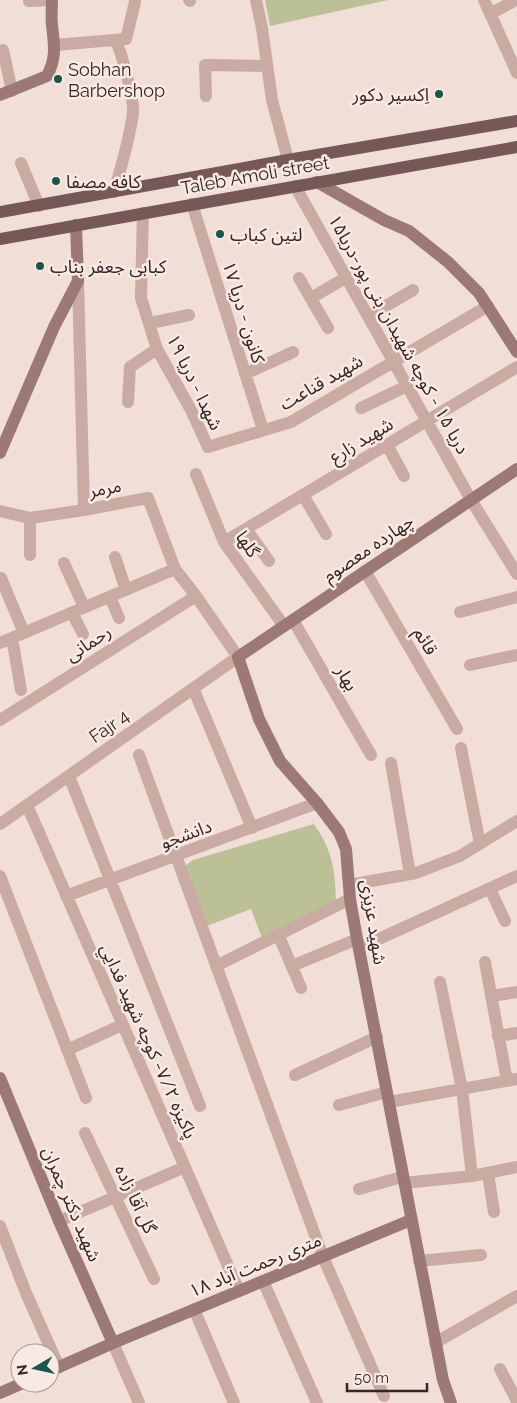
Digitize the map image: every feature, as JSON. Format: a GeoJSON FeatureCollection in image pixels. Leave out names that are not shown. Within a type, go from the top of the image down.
{"type":"FeatureCollection","features":[{"type":"Feature","properties":{"kind":"main road","name":"Taleb Amoli street"},"geometry":{"type":"LineString","coordinates":[[0,212],[517,121]]}},
{"type":"Feature","properties":{"kind":"main road","name":"Taleb Amoli street"},"geometry":{"type":"LineString","coordinates":[[0,239],[517,146]]}},
{"type":"Feature","properties":{"kind":"street"},"geometry":{"type":"LineString","coordinates":[[3,50],[6,93],[47,76],[54,58],[51,0],[30,2]]}},
{"type":"Feature","properties":{"kind":"street"},"geometry":{"type":"LineString","coordinates":[[256,0],[262,28],[272,100],[288,160]]}},
{"type":"Feature","properties":{"kind":"street"},"geometry":{"type":"LineString","coordinates":[[484,0],[517,73]]}},
{"type":"Feature","properties":{"kind":"street"},"geometry":{"type":"LineString","coordinates":[[490,14],[516,0]]}},
{"type":"Feature","properties":{"kind":"street"},"geometry":{"type":"LineString","coordinates":[[54,45],[126,39],[135,2]]}},
{"type":"Feature","properties":{"kind":"street"},"geometry":{"type":"LineString","coordinates":[[114,192],[125,152],[133,110],[122,54],[116,41]]}},
{"type":"Feature","properties":{"kind":"street"},"geometry":{"type":"LineString","coordinates":[[206,96],[205,65],[267,66]]}},
{"type":"Feature","properties":{"kind":"street"},"geometry":{"type":"LineString","coordinates":[[21,164],[39,206]]}},
{"type":"Feature","properties":{"kind":"street"},"geometry":{"type":"LineString","coordinates":[[317,182],[384,220],[409,231],[448,262],[480,292],[517,352]]}},
{"type":"Feature","properties":{"kind":"street","name":"دریا ۱۵ - كوچه شهيدان بنی پور-دريا۱۵"},"geometry":{"type":"LineString","coordinates":[[295,186],[471,500],[517,574]]}},
{"type":"Feature","properties":{"kind":"street","name":"کانون - دریا ۱۷"},"geometry":{"type":"LineString","coordinates":[[192,204],[263,430]]}},
{"type":"Feature","properties":{"kind":"street","name":"شهدا - دریا ۱۹"},"geometry":{"type":"LineString","coordinates":[[143,213],[141,298],[157,349],[191,410],[208,447]]}},
{"type":"Feature","properties":{"kind":"street"},"geometry":{"type":"LineString","coordinates":[[0,453],[54,327],[78,281],[76,225]]}},
{"type":"Feature","properties":{"kind":"street"},"geometry":{"type":"LineString","coordinates":[[311,298],[347,277]]}},
{"type":"Feature","properties":{"kind":"street"},"geometry":{"type":"LineString","coordinates":[[299,278],[328,328]]}},
{"type":"Feature","properties":{"kind":"street","name":"مرمر"},"geometry":{"type":"LineString","coordinates":[[78,281],[84,510],[148,498],[175,569],[238,657]]}},
{"type":"Feature","properties":{"kind":"street"},"geometry":{"type":"LineString","coordinates":[[369,316],[413,290]]}},
{"type":"Feature","properties":{"kind":"street","name":"شهید قناعت"},"geometry":{"type":"LineString","coordinates":[[208,447],[291,422],[393,360],[488,306]]}},
{"type":"Feature","properties":{"kind":"street"},"geometry":{"type":"LineString","coordinates":[[150,323],[189,316]]}},
{"type":"Feature","properties":{"kind":"street"},"geometry":{"type":"LineString","coordinates":[[128,402],[130,367],[157,349]]}},
{"type":"Feature","properties":{"kind":"street"},"geometry":{"type":"LineString","coordinates":[[245,374],[293,352]]}},
{"type":"Feature","properties":{"kind":"street","name":"شهید زارع"},"geometry":{"type":"LineString","coordinates":[[224,542],[517,367]]}},
{"type":"Feature","properties":{"kind":"street"},"geometry":{"type":"LineString","coordinates":[[361,408],[407,386]]}},
{"type":"Feature","properties":{"kind":"street"},"geometry":{"type":"LineString","coordinates":[[387,445],[404,476]]}},
{"type":"Feature","properties":{"kind":"street","name":"چهارده معصوم"},"geometry":{"type":"LineString","coordinates":[[238,657],[517,469]]}},
{"type":"Feature","properties":{"kind":"street","name":"گلها"},"geometry":{"type":"LineString","coordinates":[[196,474],[224,542],[288,623]]}},
{"type":"Feature","properties":{"kind":"street"},"geometry":{"type":"LineString","coordinates":[[303,495],[326,534]]}},
{"type":"Feature","properties":{"kind":"street"},"geometry":{"type":"LineString","coordinates":[[0,511],[30,518],[84,510]]}},
{"type":"Feature","properties":{"kind":"street"},"geometry":{"type":"LineString","coordinates":[[30,518],[30,555]]}},
{"type":"Feature","properties":{"kind":"street"},"geometry":{"type":"LineString","coordinates":[[246,529],[269,561]]}},
{"type":"Feature","properties":{"kind":"street"},"geometry":{"type":"LineString","coordinates":[[115,556],[126,590]]}},
{"type":"Feature","properties":{"kind":"street"},"geometry":{"type":"LineString","coordinates":[[64,562],[78,610],[82,634]]}},
{"type":"Feature","properties":{"kind":"street"},"geometry":{"type":"LineString","coordinates":[[12,638],[175,569]]}},
{"type":"Feature","properties":{"kind":"street","name":"قائم"},"geometry":{"type":"LineString","coordinates":[[365,571],[457,729]]}},
{"type":"Feature","properties":{"kind":"street"},"geometry":{"type":"LineString","coordinates":[[1,578],[21,690]]}},
{"type":"Feature","properties":{"kind":"street"},"geometry":{"type":"LineString","coordinates":[[110,596],[119,618]]}},
{"type":"Feature","properties":{"kind":"street","name":"رحمانی"},"geometry":{"type":"LineString","coordinates":[[0,720],[196,596]]}},
{"type":"Feature","properties":{"kind":"street"},"geometry":{"type":"LineString","coordinates":[[460,612],[517,597]]}},
{"type":"Feature","properties":{"kind":"street","name":"بهار"},"geometry":{"type":"LineString","coordinates":[[288,623],[371,755]]}},
{"type":"Feature","properties":{"kind":"street"},"geometry":{"type":"LineString","coordinates":[[470,665],[517,655]]}},
{"type":"Feature","properties":{"kind":"street","name":"Fajr 4"},"geometry":{"type":"LineString","coordinates":[[0,824],[238,657]]}},
{"type":"Feature","properties":{"kind":"street","name":"شهید عزیزی"},"geometry":{"type":"LineString","coordinates":[[238,657],[259,719],[280,761],[339,832],[346,849],[350,899],[358,943],[435,1343],[443,1380],[451,1403]]}},
{"type":"Feature","properties":{"kind":"street"},"geometry":{"type":"LineString","coordinates":[[195,687],[196,694],[252,828]]}},
{"type":"Feature","properties":{"kind":"street"},"geometry":{"type":"LineString","coordinates":[[461,748],[480,844]]}},
{"type":"Feature","properties":{"kind":"street"},"geometry":{"type":"LineString","coordinates":[[139,755],[323,1256],[384,1396]]}},
{"type":"Feature","properties":{"kind":"street"},"geometry":{"type":"LineString","coordinates":[[391,763],[410,874]]}},
{"type":"Feature","properties":{"kind":"street"},"geometry":{"type":"LineString","coordinates":[[69,776],[200,1106]]}},
{"type":"Feature","properties":{"kind":"street","name":"دانشجو"},"geometry":{"type":"LineString","coordinates":[[66,896],[317,804]]}},
{"type":"Feature","properties":{"kind":"street","name":"پاکیزه ۷/۲- كوچه شهيد فدايي"},"geometry":{"type":"LineString","coordinates":[[27,805],[239,1291]]}},
{"type":"Feature","properties":{"kind":"street"},"geometry":{"type":"LineString","coordinates":[[349,885],[410,874],[460,856],[517,821]]}},
{"type":"Feature","properties":{"kind":"street"},"geometry":{"type":"LineString","coordinates":[[0,876],[86,1098]]}},
{"type":"Feature","properties":{"kind":"street"},"geometry":{"type":"LineString","coordinates":[[292,966],[358,943],[517,876]]}},
{"type":"Feature","properties":{"kind":"street"},"geometry":{"type":"LineString","coordinates":[[490,889],[505,921]]}},
{"type":"Feature","properties":{"kind":"street"},"geometry":{"type":"LineString","coordinates":[[216,966],[350,899]]}},
{"type":"Feature","properties":{"kind":"street"},"geometry":{"type":"LineString","coordinates":[[278,934],[301,988]]}},
{"type":"Feature","properties":{"kind":"street"},"geometry":{"type":"LineString","coordinates":[[339,1105],[388,1097],[462,1089],[512,1080],[498,1036],[485,962]]}},
{"type":"Feature","properties":{"kind":"street"},"geometry":{"type":"LineString","coordinates":[[440,982],[462,1089],[472,1176]]}},
{"type":"Feature","properties":{"kind":"street"},"geometry":{"type":"LineString","coordinates":[[491,996],[517,992]]}},
{"type":"Feature","properties":{"kind":"street"},"geometry":{"type":"LineString","coordinates":[[67,1050],[122,1025]]}},
{"type":"Feature","properties":{"kind":"street"},"geometry":{"type":"LineString","coordinates":[[498,1036],[517,1033]]}},
{"type":"Feature","properties":{"kind":"street"},"geometry":{"type":"LineString","coordinates":[[295,1075],[377,1037]]}},
{"type":"Feature","properties":{"kind":"street","name":"شهید دکتر چمران"},"geometry":{"type":"LineString","coordinates":[[0,1078],[112,1343]]}},
{"type":"Feature","properties":{"kind":"street","name":"گل آقا زاده"},"geometry":{"type":"LineString","coordinates":[[85,1133],[154,1280]]}},
{"type":"Feature","properties":{"kind":"street"},"geometry":{"type":"LineString","coordinates":[[59,1221],[185,1167]]}},
{"type":"Feature","properties":{"kind":"street"},"geometry":{"type":"LineString","coordinates":[[359,1189],[403,1180],[472,1176],[517,1167]]}},
{"type":"Feature","properties":{"kind":"street"},"geometry":{"type":"LineString","coordinates":[[488,1173],[494,1212]]}},
{"type":"Feature","properties":{"kind":"street","name":"۱۸ متری رحمت آباد"},"geometry":{"type":"LineString","coordinates":[[60,1367],[112,1343],[411,1220]]}},
{"type":"Feature","properties":{"kind":"street"},"geometry":{"type":"LineString","coordinates":[[0,1226],[45,1343]]}},
{"type":"Feature","properties":{"kind":"street"},"geometry":{"type":"LineString","coordinates":[[419,1261],[481,1255]]}},
{"type":"Feature","properties":{"kind":"street"},"geometry":{"type":"LineString","coordinates":[[263,1281],[316,1403]]}},
{"type":"Feature","properties":{"kind":"street"},"geometry":{"type":"LineString","coordinates":[[435,1343],[517,1296]]}},
{"type":"Feature","properties":{"kind":"street"},"geometry":{"type":"LineString","coordinates":[[194,1309],[234,1403]]}},
{"type":"Feature","properties":{"kind":"street"},"geometry":{"type":"LineString","coordinates":[[112,1343],[140,1403]]}},
{"type":"Feature","properties":{"kind":"street"},"geometry":{"type":"LineString","coordinates":[[500,1369],[517,1401]]}},
{"type":"Feature","properties":{"kind":"green space"},"geometry":{"type":"Polygon","coordinates":[[[265,0],[388,0],[270,26],[265,0]]]}},
{"type":"Feature","properties":{"kind":"green space"},"geometry":{"type":"Polygon","coordinates":[[[314,824],[325,843],[332,861],[336,902],[262,938],[251,909],[204,927],[185,866],[193,860],[314,824]]]}},
{"type":"Feature","properties":{"kind":"place","name":"Sobhan Barbershop"},"geometry":{"type":"Point","coordinates":[58,79]}},
{"type":"Feature","properties":{"kind":"place","name":"اِکسیر دکور"},"geometry":{"type":"Point","coordinates":[439,94]}},
{"type":"Feature","properties":{"kind":"place","name":"کافه مصفا"},"geometry":{"type":"Point","coordinates":[56,181]}},
{"type":"Feature","properties":{"kind":"place","name":"لتین کباب"},"geometry":{"type":"Point","coordinates":[220,234]}},
{"type":"Feature","properties":{"kind":"place","name":"کبابی جعفر بناب"},"geometry":{"type":"Point","coordinates":[40,266]}}]}
